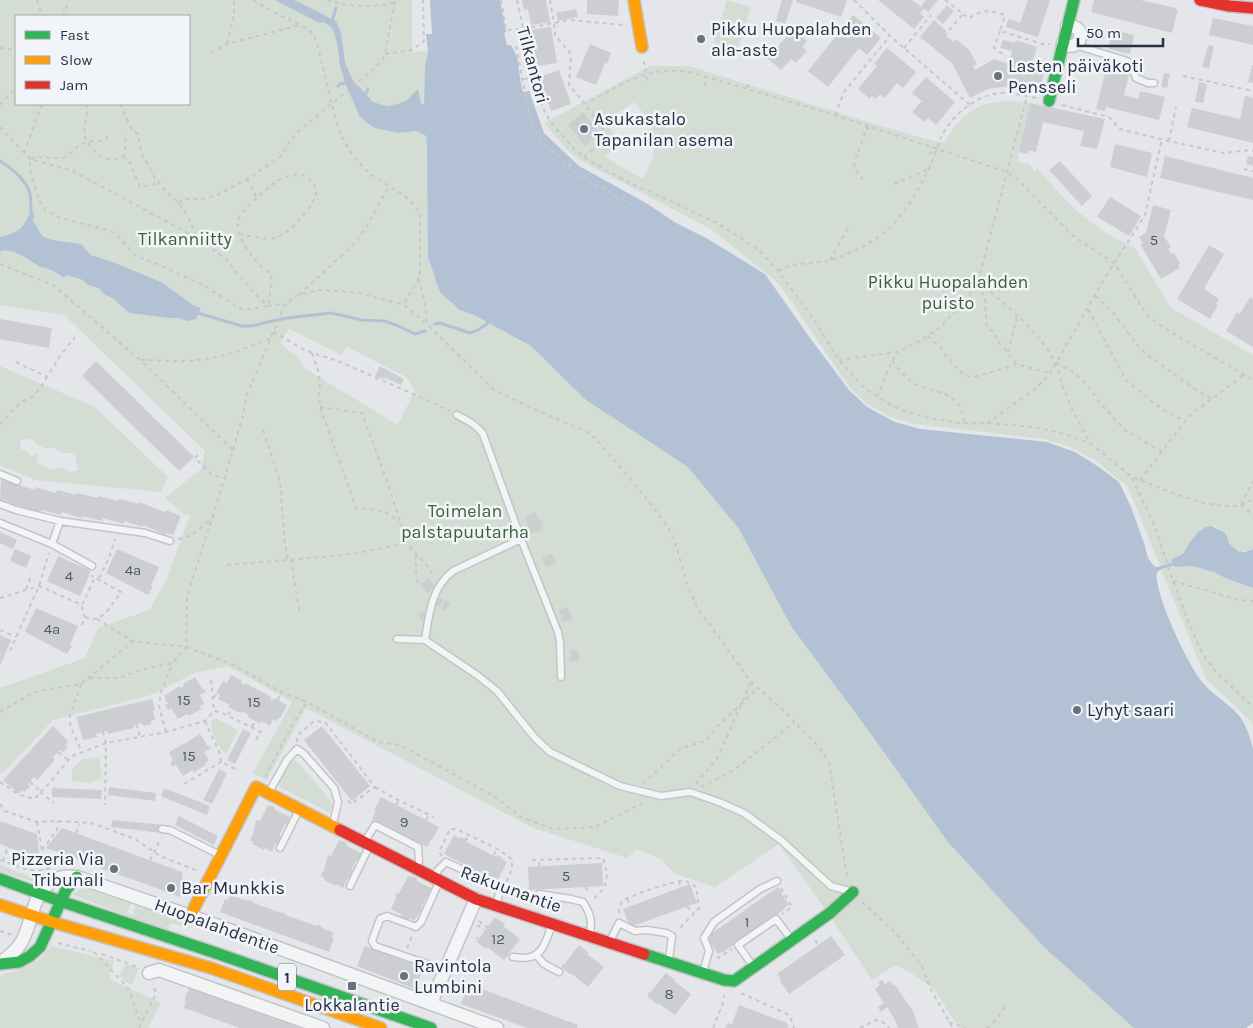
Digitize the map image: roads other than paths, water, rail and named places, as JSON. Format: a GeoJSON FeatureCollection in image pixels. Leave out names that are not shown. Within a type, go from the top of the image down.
{"type":"FeatureCollection","features":[{"type":"Feature","properties":{"kind":"street"},"geometry":{"type":"LineString","coordinates":[[634,0],[642,47]]}},
{"type":"Feature","properties":{"kind":"street"},"geometry":{"type":"LineString","coordinates":[[1049,101],[1069,44],[1080,40],[1080,32],[1073,26],[1067,26],[1074,0]]}},
{"type":"Feature","properties":{"kind":"street"},"geometry":{"type":"LineString","coordinates":[[1200,0],[1228,6],[1253,8]]}},
{"type":"Feature","properties":{"kind":"street"},"geometry":{"type":"LineString","coordinates":[[190,916],[256,787],[268,794]]}},
{"type":"Feature","properties":{"kind":"street","name":"Rakuunantie"},"geometry":{"type":"LineString","coordinates":[[268,794],[476,899],[497,901],[552,924],[724,980],[734,981],[754,967]]}},
{"type":"Feature","properties":{"kind":"street","name":"Huopalahdentie"},"geometry":{"type":"LineString","coordinates":[[39,894],[57,878],[66,876],[77,877],[498,1028]]}},
{"type":"Feature","properties":{"kind":"street"},"geometry":{"type":"LineString","coordinates":[[0,964],[24,960],[40,947],[60,901],[77,877]]}},
{"type":"Feature","properties":{"kind":"street","name":"Huopalahdentie"},"geometry":{"type":"LineString","coordinates":[[0,880],[431,1028]]}},
{"type":"Feature","properties":{"kind":"street"},"geometry":{"type":"LineString","coordinates":[[754,967],[830,913],[853,892]]}},
{"type":"Feature","properties":{"kind":"street"},"geometry":{"type":"LineString","coordinates":[[0,964],[15,952],[21,943],[39,894]]}},
{"type":"Feature","properties":{"kind":"street"},"geometry":{"type":"LineString","coordinates":[[431,1003],[476,899]]}},
{"type":"Feature","properties":{"kind":"street","name":"1"},"geometry":{"type":"LineString","coordinates":[[0,905],[31,916],[212,968],[381,1028]]}},
{"type":"Feature","properties":{"kind":"street"},"geometry":{"type":"LineString","coordinates":[[146,950],[152,962],[154,972],[323,1028]]}},
{"type":"Feature","properties":{"kind":"lane"},"geometry":{"type":"LineString","coordinates":[[1069,44],[1127,61],[1130,63],[1136,78],[1148,83],[1154,83]]}},
{"type":"Feature","properties":{"kind":"lane"},"geometry":{"type":"LineString","coordinates":[[456,414],[474,424],[483,434],[558,632],[561,678]]}},
{"type":"Feature","properties":{"kind":"lane"},"geometry":{"type":"LineString","coordinates":[[0,474],[18,481]]}},
{"type":"Feature","properties":{"kind":"lane"},"geometry":{"type":"LineString","coordinates":[[0,504],[60,521],[145,532],[170,541]]}},
{"type":"Feature","properties":{"kind":"lane"},"geometry":{"type":"LineString","coordinates":[[52,544],[60,521]]}},
{"type":"Feature","properties":{"kind":"lane"},"geometry":{"type":"LineString","coordinates":[[0,523],[52,544],[92,566]]}},
{"type":"Feature","properties":{"kind":"lane"},"geometry":{"type":"LineString","coordinates":[[425,640],[429,613],[434,597],[445,576],[522,539]]}},
{"type":"Feature","properties":{"kind":"lane"},"geometry":{"type":"LineString","coordinates":[[397,639],[425,640],[477,675],[497,691],[535,738],[550,752],[620,786],[661,796],[690,792],[744,813],[782,841],[831,886],[853,892]]}},
{"type":"Feature","properties":{"kind":"lane"},"geometry":{"type":"LineString","coordinates":[[268,794],[287,760],[297,749],[304,754],[334,788],[338,802],[332,826]]}},
{"type":"Feature","properties":{"kind":"lane"},"geometry":{"type":"LineString","coordinates":[[280,848],[300,809]]}},
{"type":"Feature","properties":{"kind":"lane"},"geometry":{"type":"LineString","coordinates":[[350,886],[375,825],[418,847],[419,861],[416,869]]}},
{"type":"Feature","properties":{"kind":"lane"},"geometry":{"type":"LineString","coordinates":[[164,829],[170,830],[221,856]]}},
{"type":"Feature","properties":{"kind":"lane"},"geometry":{"type":"LineString","coordinates":[[445,970],[375,946],[372,941],[380,919],[387,916],[416,927],[421,922],[437,879],[438,870],[446,862],[500,888],[497,901]]}},
{"type":"Feature","properties":{"kind":"lane"},"geometry":{"type":"LineString","coordinates":[[704,973],[709,951],[704,938],[714,922],[760,889],[777,881]]}},
{"type":"Feature","properties":{"kind":"lane"},"geometry":{"type":"LineString","coordinates":[[539,894],[583,902],[590,914],[590,936]]}},
{"type":"Feature","properties":{"kind":"lane"},"geometry":{"type":"LineString","coordinates":[[754,967],[738,945],[776,919],[791,940]]}},
{"type":"Feature","properties":{"kind":"lane"},"geometry":{"type":"LineString","coordinates":[[609,942],[619,923],[635,931],[647,930],[666,933],[672,936],[668,962]]}},
{"type":"Feature","properties":{"kind":"lane"},"geometry":{"type":"LineString","coordinates":[[513,957],[528,958],[536,955],[543,949],[552,924]]}},
{"type":"Feature","properties":{"kind":"lane"},"geometry":{"type":"LineString","coordinates":[[536,955],[544,964],[559,972]]}},
{"type":"Feature","properties":{"kind":"water"},"geometry":{"type":"Polygon","coordinates":[[[275,0],[295,0],[336,21],[341,32],[345,62],[352,79],[373,102],[387,106],[407,100],[418,89],[421,103],[424,105],[425,66],[428,51],[426,34],[432,34],[430,0],[500,0],[507,45],[511,45],[517,57],[522,90],[524,92],[529,91],[544,133],[579,166],[646,203],[676,223],[708,239],[765,274],[849,390],[867,407],[895,422],[920,429],[1047,442],[1075,452],[1119,482],[1131,507],[1148,558],[1156,567],[1163,567],[1157,572],[1157,582],[1166,612],[1189,662],[1203,683],[1240,717],[1248,732],[1253,749],[1253,1023],[1246,1028],[1134,1028],[1043,946],[948,842],[791,626],[739,529],[688,467],[586,400],[531,346],[474,315],[459,310],[441,294],[428,258],[426,136],[417,131],[399,133],[375,128],[360,117],[345,83],[333,29],[324,22],[319,23],[275,0]]]}},
{"type":"Feature","properties":{"kind":"water"},"geometry":{"type":"Polygon","coordinates":[[[31,211],[34,213],[33,221],[42,236],[52,240],[81,244],[91,255],[161,282],[193,305],[201,308],[196,319],[187,321],[179,318],[130,313],[112,298],[105,295],[99,288],[88,285],[83,280],[67,275],[64,278],[15,252],[0,252],[0,237],[20,229],[31,211]]]}},
{"type":"Feature","properties":{"kind":"water"},"geometry":{"type":"Polygon","coordinates":[[[1211,526],[1224,532],[1229,543],[1238,551],[1245,552],[1253,549],[1253,588],[1197,567],[1175,567],[1171,560],[1183,554],[1198,532],[1205,527],[1211,526]]]}},
{"type":"Feature","properties":{"kind":"waterway"},"geometry":{"type":"LineString","coordinates":[[332,22],[336,8]]}},
{"type":"Feature","properties":{"kind":"waterway"},"geometry":{"type":"LineString","coordinates":[[338,86],[347,83]]}},
{"type":"Feature","properties":{"kind":"waterway"},"geometry":{"type":"LineString","coordinates":[[364,97],[368,89]]}},
{"type":"Feature","properties":{"kind":"waterway"},"geometry":{"type":"LineString","coordinates":[[0,161],[22,179],[30,194],[31,211]]}},
{"type":"Feature","properties":{"kind":"waterway"},"geometry":{"type":"LineString","coordinates":[[198,313],[242,326],[331,313],[362,320],[384,321],[415,334],[425,331]]}},
{"type":"Feature","properties":{"kind":"waterway"},"geometry":{"type":"LineString","coordinates":[[435,324],[440,323],[470,333],[488,323]]}},
{"type":"Feature","properties":{"kind":"waterway"},"geometry":{"type":"LineString","coordinates":[[1163,567],[1173,564]]}},
{"type":"Feature","properties":{"kind":"place","name":"Pikku Huopalahden ala-aste"},"geometry":{"type":"Point","coordinates":[701,39]}},
{"type":"Feature","properties":{"kind":"place","name":"Lasten päiväkoti Pensseli"},"geometry":{"type":"Point","coordinates":[998,76]}},
{"type":"Feature","properties":{"kind":"place","name":"Asukastalo Tapanilan asema"},"geometry":{"type":"Point","coordinates":[584,129]}},
{"type":"Feature","properties":{"kind":"place","name":"Lyhyt saari"},"geometry":{"type":"Point","coordinates":[1077,710]}},
{"type":"Feature","properties":{"kind":"place","name":"Pizzeria Via Tribunali"},"geometry":{"type":"Point","coordinates":[114,869]}},
{"type":"Feature","properties":{"kind":"place","name":"Bar Munkkis"},"geometry":{"type":"Point","coordinates":[171,888]}},
{"type":"Feature","properties":{"kind":"place","name":"Ravintola Lumbini"},"geometry":{"type":"Point","coordinates":[404,976]}},
{"type":"Feature","properties":{"kind":"place","name":"Lokkalantie"},"geometry":{"type":"Point","coordinates":[352,986]}},
{"type":"Feature","properties":{"kind":"park label","name":"Tilkanniitty"},"geometry":{"type":"Point","coordinates":[185,239]}},
{"type":"Feature","properties":{"kind":"park label","name":"Pikku Huopalahden puisto"},"geometry":{"type":"Point","coordinates":[948,292]}},
{"type":"Feature","properties":{"kind":"park label","name":"Toimelan palstapuutarha"},"geometry":{"type":"Point","coordinates":[465,521]}}]}
